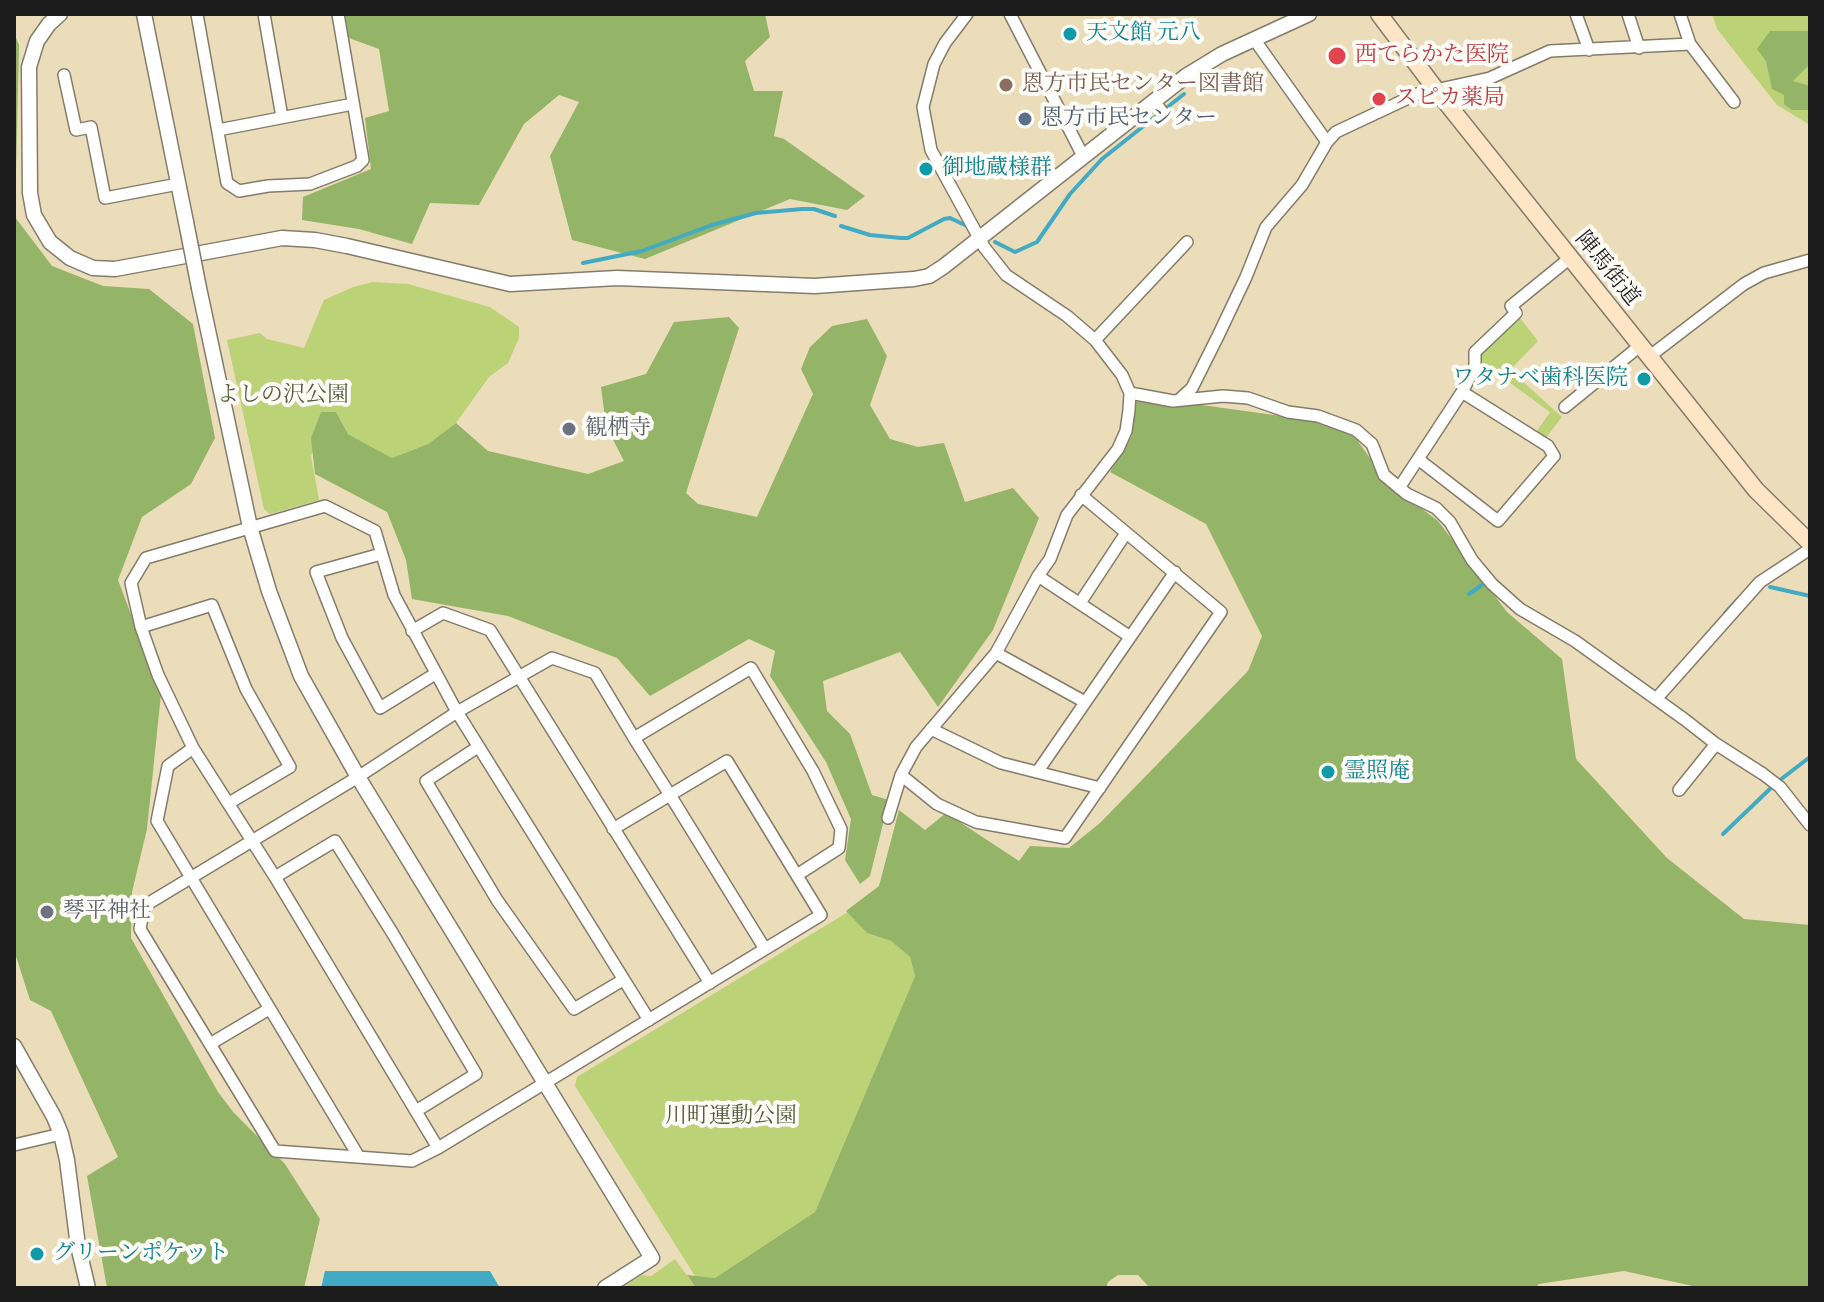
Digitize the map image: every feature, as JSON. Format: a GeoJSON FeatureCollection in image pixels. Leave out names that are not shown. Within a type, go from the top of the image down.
{"type":"FeatureCollection","features":[{"type":"Feature","properties":{"kind":"main road","name":"陣馬街道"},"geometry":{"type":"LineString","coordinates":[[1379,14],[1756,490],[1810,546]]}},
{"type":"Feature","properties":{"kind":"street"},"geometry":{"type":"LineString","coordinates":[[60,14],[37,41],[29,67],[30,193],[34,215],[50,242],[70,258],[93,268],[115,269],[282,238],[347,246],[510,284],[617,278],[815,286],[929,276],[1083,156],[1159,107],[1213,59],[1309,14]]}},
{"type":"Feature","properties":{"kind":"street"},"geometry":{"type":"LineString","coordinates":[[144,14],[250,527],[269,591],[301,676],[358,777],[652,1258],[605,1288]]}},
{"type":"Feature","properties":{"kind":"street"},"geometry":{"type":"LineString","coordinates":[[197,14],[227,183],[239,191],[310,184],[357,166],[363,160],[338,14]]}},
{"type":"Feature","properties":{"kind":"street"},"geometry":{"type":"LineString","coordinates":[[264,14],[282,117]]}},
{"type":"Feature","properties":{"kind":"street"},"geometry":{"type":"LineString","coordinates":[[888,818],[901,775],[916,747],[996,653],[1050,559],[1067,515],[1118,449],[1126,431],[1130,393],[1122,375],[1095,340],[1067,316],[1006,275],[978,239],[931,150],[923,107],[934,64],[967,14]]}},
{"type":"Feature","properties":{"kind":"street"},"geometry":{"type":"LineString","coordinates":[[1010,14],[1083,156]]}},
{"type":"Feature","properties":{"kind":"street"},"geometry":{"type":"LineString","coordinates":[[1576,14],[1589,50]]}},
{"type":"Feature","properties":{"kind":"street"},"geometry":{"type":"LineString","coordinates":[[1628,14],[1639,48]]}},
{"type":"Feature","properties":{"kind":"street"},"geometry":{"type":"LineString","coordinates":[[1680,14],[1690,44],[1734,102]]}},
{"type":"Feature","properties":{"kind":"street"},"geometry":{"type":"LineString","coordinates":[[1254,39],[1327,142]]}},
{"type":"Feature","properties":{"kind":"street"},"geometry":{"type":"LineString","coordinates":[[1178,401],[1192,388],[1224,326],[1266,227],[1302,185],[1336,132],[1417,94],[1490,78],[1550,51],[1690,44]]}},
{"type":"Feature","properties":{"kind":"street"},"geometry":{"type":"LineString","coordinates":[[64,75],[76,130],[91,127],[105,198],[178,184]]}},
{"type":"Feature","properties":{"kind":"street"},"geometry":{"type":"LineString","coordinates":[[218,130],[353,104]]}},
{"type":"Feature","properties":{"kind":"street"},"geometry":{"type":"LineString","coordinates":[[1095,340],[1187,242]]}},
{"type":"Feature","properties":{"kind":"street"},"geometry":{"type":"LineString","coordinates":[[1399,488],[1462,392],[1475,367],[1475,352],[1516,313],[1511,306],[1570,258]]}},
{"type":"Feature","properties":{"kind":"street"},"geometry":{"type":"LineString","coordinates":[[1565,407],[1744,284],[1764,273],[1810,260]]}},
{"type":"Feature","properties":{"kind":"street"},"geometry":{"type":"LineString","coordinates":[[1418,459],[1498,521],[1554,456],[1548,446],[1462,392]]}},
{"type":"Feature","properties":{"kind":"street"},"geometry":{"type":"LineString","coordinates":[[1130,393],[1178,401],[1223,396],[1248,398],[1288,412],[1340,422],[1356,430],[1372,444],[1384,475],[1407,494],[1436,508],[1450,522],[1472,560],[1492,584],[1528,615],[1575,641],[1780,787],[1810,825]]}},
{"type":"Feature","properties":{"kind":"street"},"geometry":{"type":"LineString","coordinates":[[901,775],[937,804],[976,822],[1065,838],[1221,612],[1081,495]]}},
{"type":"Feature","properties":{"kind":"street"},"geometry":{"type":"LineString","coordinates":[[438,1148],[275,877],[193,748],[158,675],[141,627],[131,583],[146,558],[325,506],[375,531],[394,595],[435,674],[649,1020]]}},
{"type":"Feature","properties":{"kind":"street"},"geometry":{"type":"LineString","coordinates":[[1080,603],[1126,533]]}},
{"type":"Feature","properties":{"kind":"street"},"geometry":{"type":"LineString","coordinates":[[1656,699],[1760,582],[1810,546]]}},
{"type":"Feature","properties":{"kind":"street"},"geometry":{"type":"LineString","coordinates":[[381,554],[316,572],[342,638],[380,708],[435,674]]}},
{"type":"Feature","properties":{"kind":"street"},"geometry":{"type":"LineString","coordinates":[[1038,771],[1175,572]]}},
{"type":"Feature","properties":{"kind":"street"},"geometry":{"type":"LineString","coordinates":[[1038,576],[1129,636]]}},
{"type":"Feature","properties":{"kind":"street"},"geometry":{"type":"LineString","coordinates":[[141,627],[212,605],[246,689],[290,767],[229,803]]}},
{"type":"Feature","properties":{"kind":"street"},"geometry":{"type":"LineString","coordinates":[[412,631],[443,613],[490,630],[710,983]]}},
{"type":"Feature","properties":{"kind":"street"},"geometry":{"type":"LineString","coordinates":[[996,653],[1085,702]]}},
{"type":"Feature","properties":{"kind":"street"},"geometry":{"type":"LineString","coordinates":[[613,829],[670,795],[727,761],[821,915],[438,1148],[412,1161],[275,1151],[140,929],[144,906],[358,777],[457,712],[552,658],[595,673],[634,738],[670,795],[765,949]]}},
{"type":"Feature","properties":{"kind":"street"},"geometry":{"type":"LineString","coordinates":[[634,738],[751,668],[813,771],[841,829],[839,848],[797,875]]}},
{"type":"Feature","properties":{"kind":"street"},"geometry":{"type":"LineString","coordinates":[[931,729],[1001,763],[1100,788]]}},
{"type":"Feature","properties":{"kind":"street"},"geometry":{"type":"LineString","coordinates":[[1679,790],[1716,744]]}},
{"type":"Feature","properties":{"kind":"street"},"geometry":{"type":"LineString","coordinates":[[478,747],[426,781],[497,900],[574,1009],[623,980]]}},
{"type":"Feature","properties":{"kind":"street"},"geometry":{"type":"LineString","coordinates":[[193,748],[168,766],[157,821],[359,1157]]}},
{"type":"Feature","properties":{"kind":"street"},"geometry":{"type":"LineString","coordinates":[[275,877],[335,841],[393,934],[476,1074],[416,1111]]}},
{"type":"Feature","properties":{"kind":"street"},"geometry":{"type":"LineString","coordinates":[[210,1044],[269,1009]]}},
{"type":"Feature","properties":{"kind":"street"},"geometry":{"type":"LineString","coordinates":[[14,1046],[61,1134],[78,1246],[88,1288]]}},
{"type":"Feature","properties":{"kind":"street"},"geometry":{"type":"LineString","coordinates":[[14,1145],[61,1134]]}},
{"type":"Feature","properties":{"kind":"green space"},"geometry":{"type":"Polygon","coordinates":[[[341,14],[765,14],[770,37],[745,61],[754,91],[783,91],[774,136],[784,139],[865,196],[847,210],[790,199],[645,259],[572,240],[550,156],[579,102],[559,95],[524,124],[479,205],[430,203],[412,244],[359,229],[302,220],[303,197],[371,169],[365,118],[389,111],[379,49],[346,37],[341,14]]]}},
{"type":"Feature","properties":{"kind":"green space"},"geometry":{"type":"Polygon","coordinates":[[[1712,14],[1810,14],[1810,125],[1777,105],[1717,29],[1712,14]]]}},
{"type":"Feature","properties":{"kind":"green space"},"geometry":{"type":"Polygon","coordinates":[[[1770,31],[1810,31],[1810,64],[1793,81],[1810,86],[1810,110],[1792,110],[1784,104],[1784,95],[1772,89],[1766,61],[1757,49],[1770,31]]]}},
{"type":"Feature","properties":{"kind":"green space"},"geometry":{"type":"Polygon","coordinates":[[[14,33],[19,45],[15,217],[52,266],[103,286],[149,289],[193,324],[215,438],[191,484],[142,517],[118,580],[161,694],[147,829],[132,892],[131,938],[218,1092],[234,1113],[285,1164],[320,1219],[304,1288],[107,1288],[87,1176],[118,1157],[51,1011],[30,1000],[14,950],[14,33]]]}},
{"type":"Feature","properties":{"kind":"green space","name":"よしの沢公園"},"geometry":{"type":"Polygon","coordinates":[[[373,282],[408,284],[490,307],[519,327],[519,338],[508,363],[489,377],[456,423],[428,444],[392,458],[348,434],[336,412],[311,456],[319,500],[270,514],[264,509],[227,340],[260,333],[267,339],[304,348],[324,300],[373,282]]]}},
{"type":"Feature","properties":{"kind":"green space"},"geometry":{"type":"Polygon","coordinates":[[[1516,313],[1538,341],[1510,370],[1562,417],[1542,443],[1533,437],[1550,412],[1488,367],[1475,367],[1475,352],[1516,313]]]}},
{"type":"Feature","properties":{"kind":"green space"},"geometry":{"type":"Polygon","coordinates":[[[729,317],[739,328],[686,493],[698,504],[757,517],[813,394],[801,369],[810,347],[832,326],[867,319],[887,356],[870,405],[890,439],[918,447],[944,443],[965,502],[1013,488],[1039,518],[993,630],[938,707],[900,652],[823,681],[827,711],[850,734],[872,795],[889,800],[870,876],[860,884],[845,860],[851,819],[826,762],[770,676],[775,651],[749,639],[650,696],[617,658],[508,616],[412,599],[406,560],[387,512],[315,474],[311,438],[321,412],[336,412],[348,434],[392,458],[428,444],[456,423],[488,451],[588,474],[624,461],[606,426],[601,387],[646,374],[674,322],[729,317]]]}},
{"type":"Feature","properties":{"kind":"green space"},"geometry":{"type":"Polygon","coordinates":[[[1137,396],[1346,425],[1389,484],[1438,521],[1507,612],[1562,659],[1576,759],[1667,858],[1744,919],[1810,925],[1810,1288],[1702,1288],[1624,1271],[1539,1284],[1535,1288],[1150,1288],[1138,1275],[1118,1275],[1108,1282],[1106,1288],[696,1288],[687,1275],[715,1278],[815,1212],[915,976],[910,957],[891,941],[867,933],[846,911],[879,886],[899,810],[925,830],[946,813],[1019,861],[1030,846],[1069,848],[1100,823],[1248,671],[1262,636],[1206,524],[1110,472],[1132,435],[1137,396]]]}},
{"type":"Feature","properties":{"kind":"green space","name":"川町運動公園"},"geometry":{"type":"Polygon","coordinates":[[[848,912],[867,933],[891,941],[910,957],[915,976],[815,1212],[715,1278],[695,1276],[575,1086],[577,1077],[848,912]]]}},
{"type":"Feature","properties":{"kind":"green space"},"geometry":{"type":"Polygon","coordinates":[[[675,1259],[696,1288],[622,1288],[642,1275],[651,1276],[675,1259]]]}},
{"type":"Feature","properties":{"kind":"water"},"geometry":{"type":"Polygon","coordinates":[[[325,1271],[490,1271],[500,1288],[321,1288],[325,1271]]]}},
{"type":"Feature","properties":{"kind":"waterway"},"geometry":{"type":"LineString","coordinates":[[995,242],[1015,252],[1037,242],[1070,194],[1102,159],[1184,94]]}},
{"type":"Feature","properties":{"kind":"waterway"},"geometry":{"type":"LineString","coordinates":[[583,263],[642,251],[712,225],[756,213],[814,209],[835,216]]}},
{"type":"Feature","properties":{"kind":"waterway"},"geometry":{"type":"LineString","coordinates":[[841,226],[870,235],[901,238],[908,238],[944,219],[950,218],[967,226]]}},
{"type":"Feature","properties":{"kind":"waterway"},"geometry":{"type":"LineString","coordinates":[[1469,594],[1486,582]]}},
{"type":"Feature","properties":{"kind":"waterway"},"geometry":{"type":"LineString","coordinates":[[1770,587],[1810,596]]}},
{"type":"Feature","properties":{"kind":"waterway"},"geometry":{"type":"LineString","coordinates":[[1725,613],[1738,599]]}},
{"type":"Feature","properties":{"kind":"waterway"},"geometry":{"type":"LineString","coordinates":[[1780,780],[1810,757]]}},
{"type":"Feature","properties":{"kind":"waterway"},"geometry":{"type":"LineString","coordinates":[[1723,834],[1773,786]]}},
{"type":"Feature","properties":{"kind":"place","name":"天文館 元八"},"geometry":{"type":"Point","coordinates":[1070,34]}},
{"type":"Feature","properties":{"kind":"place","name":"西てらかた医院"},"geometry":{"type":"Point","coordinates":[1337,56]}},
{"type":"Feature","properties":{"kind":"place","name":"恩方市民センター図書館"},"geometry":{"type":"Point","coordinates":[1006,85]}},
{"type":"Feature","properties":{"kind":"place","name":"スピカ薬局"},"geometry":{"type":"Point","coordinates":[1379,99]}},
{"type":"Feature","properties":{"kind":"place","name":"恩方市民センター"},"geometry":{"type":"Point","coordinates":[1025,119]}},
{"type":"Feature","properties":{"kind":"place","name":"御地蔵様群"},"geometry":{"type":"Point","coordinates":[926,169]}},
{"type":"Feature","properties":{"kind":"place","name":"ワタナベ歯科医院"},"geometry":{"type":"Point","coordinates":[1644,379]}},
{"type":"Feature","properties":{"kind":"place","name":"観栖寺"},"geometry":{"type":"Point","coordinates":[569,429]}},
{"type":"Feature","properties":{"kind":"place","name":"霊照庵"},"geometry":{"type":"Point","coordinates":[1328,772]}},
{"type":"Feature","properties":{"kind":"place","name":"琴平神社"},"geometry":{"type":"Point","coordinates":[47,912]}},
{"type":"Feature","properties":{"kind":"place","name":"グリーンポケット"},"geometry":{"type":"Point","coordinates":[37,1254]}}]}
